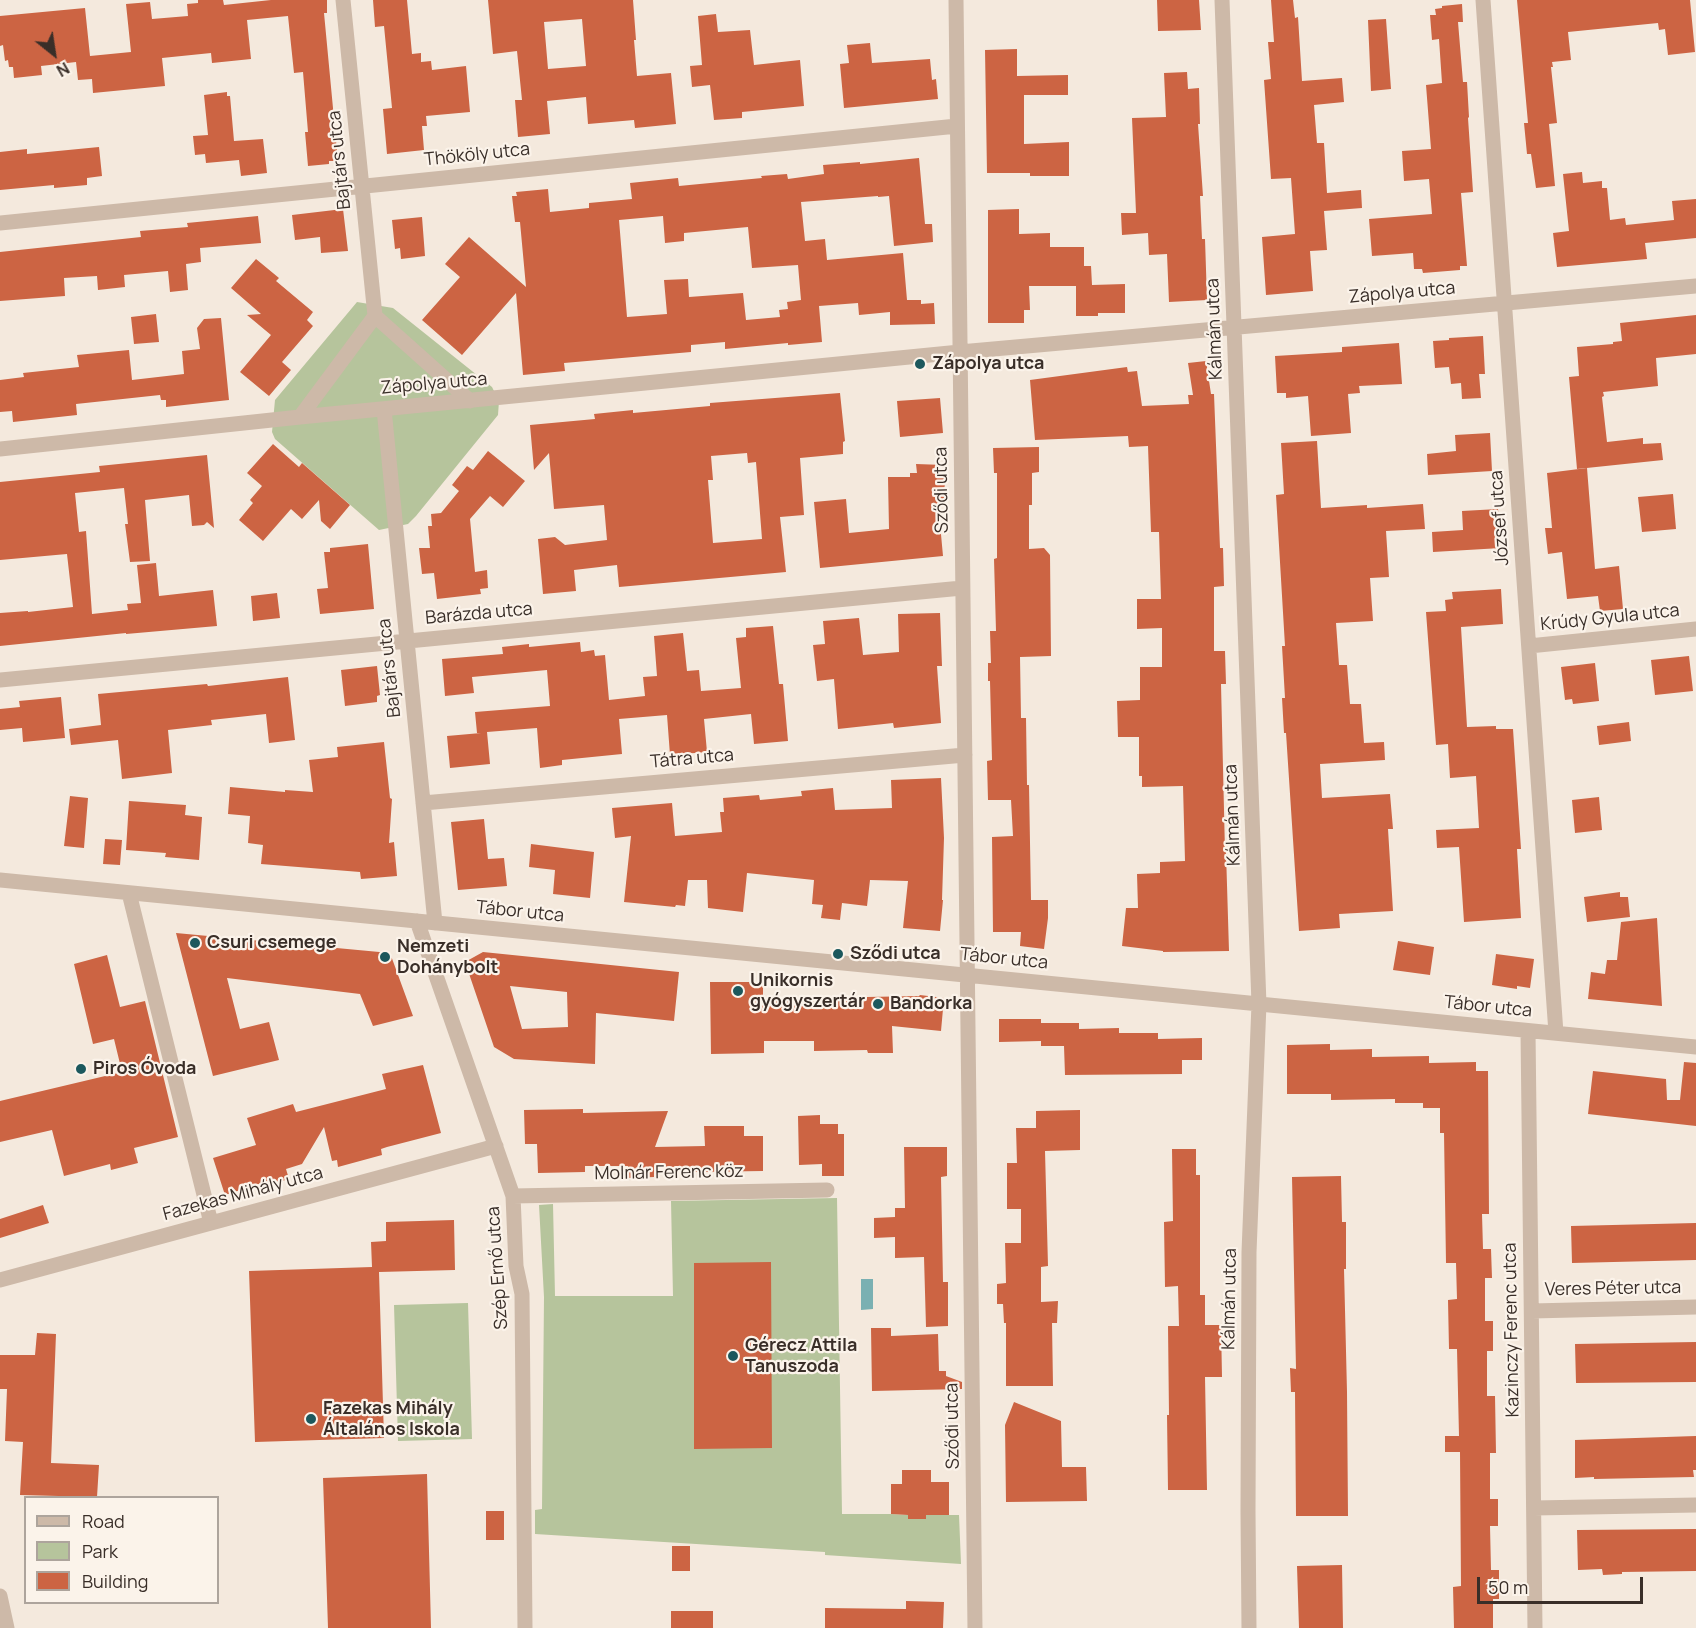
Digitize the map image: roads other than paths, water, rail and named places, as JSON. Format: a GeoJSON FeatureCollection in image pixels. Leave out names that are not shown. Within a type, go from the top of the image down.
{"type":"FeatureCollection","features":[{"type":"Feature","properties":{"kind":"street","name":"Bajtárs utca"},"geometry":{"type":"LineString","coordinates":[[343,0],[375,316]]}},
{"type":"Feature","properties":{"kind":"street","name":"Sződi utca"},"geometry":{"type":"LineString","coordinates":[[956,0],[975,1628]]}},
{"type":"Feature","properties":{"kind":"street","name":"Kálmán utca"},"geometry":{"type":"LineString","coordinates":[[1222,0],[1260,1004],[1249,1252],[1249,1628]]}},
{"type":"Feature","properties":{"kind":"street","name":"József utca"},"geometry":{"type":"LineString","coordinates":[[1483,0],[1556,1033]]}},
{"type":"Feature","properties":{"kind":"street","name":"Thököly utca"},"geometry":{"type":"LineString","coordinates":[[0,223],[957,126]]}},
{"type":"Feature","properties":{"kind":"street","name":"Zápolya utca"},"geometry":{"type":"LineString","coordinates":[[0,449],[960,352],[1696,286]]}},
{"type":"Feature","properties":{"kind":"street"},"geometry":{"type":"LineString","coordinates":[[300,417],[375,316],[470,401]]}},
{"type":"Feature","properties":{"kind":"street","name":"Bajtárs utca"},"geometry":{"type":"LineString","coordinates":[[384,409],[435,923]]}},
{"type":"Feature","properties":{"kind":"street","name":"Barázda utca"},"geometry":{"type":"LineString","coordinates":[[0,680],[962,588]]}},
{"type":"Feature","properties":{"kind":"street","name":"Krúdy Gyula utca"},"geometry":{"type":"LineString","coordinates":[[1529,646],[1696,629]]}},
{"type":"Feature","properties":{"kind":"street","name":"Tátra utca"},"geometry":{"type":"LineString","coordinates":[[423,803],[964,755]]}},
{"type":"Feature","properties":{"kind":"street","name":"Tábor utca"},"geometry":{"type":"LineString","coordinates":[[0,880],[1696,1047]]}},
{"type":"Feature","properties":{"kind":"street"},"geometry":{"type":"LineString","coordinates":[[129,893],[211,1223]]}},
{"type":"Feature","properties":{"kind":"street","name":"Szép Ernő utca"},"geometry":{"type":"LineString","coordinates":[[417,921],[513,1196],[516,1266],[522,1294],[525,1628]]}},
{"type":"Feature","properties":{"kind":"street","name":"Kazinczy Ferenc utca"},"geometry":{"type":"LineString","coordinates":[[1528,1031],[1535,1628]]}},
{"type":"Feature","properties":{"kind":"street","name":"Fazekas Mihály utca"},"geometry":{"type":"LineString","coordinates":[[0,1280],[496,1146]]}},
{"type":"Feature","properties":{"kind":"street","name":"Molnár Ferenc köz"},"geometry":{"type":"LineString","coordinates":[[513,1196],[827,1190]]}},
{"type":"Feature","properties":{"kind":"street","name":"Veres Péter utca"},"geometry":{"type":"LineString","coordinates":[[1532,1311],[1696,1307]]}},
{"type":"Feature","properties":{"kind":"street"},"geometry":{"type":"LineString","coordinates":[[1534,1508],[1696,1504]]}},
{"type":"Feature","properties":{"kind":"street"},"geometry":{"type":"LineString","coordinates":[[0,1596],[7,1628]]}},
{"type":"Feature","properties":{"kind":"water"},"geometry":{"type":"Polygon","coordinates":[[[861,1279],[873,1279],[873,1309],[861,1310],[861,1279]]]}},
{"type":"Feature","properties":{"kind":"place","name":"Zápolya utca"},"geometry":{"type":"Point","coordinates":[920,364]}},
{"type":"Feature","properties":{"kind":"place","name":"Csuri csemege"},"geometry":{"type":"Point","coordinates":[195,943]}},
{"type":"Feature","properties":{"kind":"place","name":"Sződi utca"},"geometry":{"type":"Point","coordinates":[838,954]}},
{"type":"Feature","properties":{"kind":"place","name":"Nemzeti Dohánybolt"},"geometry":{"type":"Point","coordinates":[385,957]}},
{"type":"Feature","properties":{"kind":"place","name":"Unikornis gyógyszertár"},"geometry":{"type":"Point","coordinates":[738,991]}},
{"type":"Feature","properties":{"kind":"place","name":"Bandorka"},"geometry":{"type":"Point","coordinates":[878,1004]}},
{"type":"Feature","properties":{"kind":"place","name":"Piros Óvoda"},"geometry":{"type":"Point","coordinates":[81,1069]}},
{"type":"Feature","properties":{"kind":"place","name":"Gérecz Attila Tanuszoda"},"geometry":{"type":"Point","coordinates":[733,1356]}},
{"type":"Feature","properties":{"kind":"place","name":"Fazekas Mihály Általános Iskola"},"geometry":{"type":"Point","coordinates":[311,1419]}}]}
